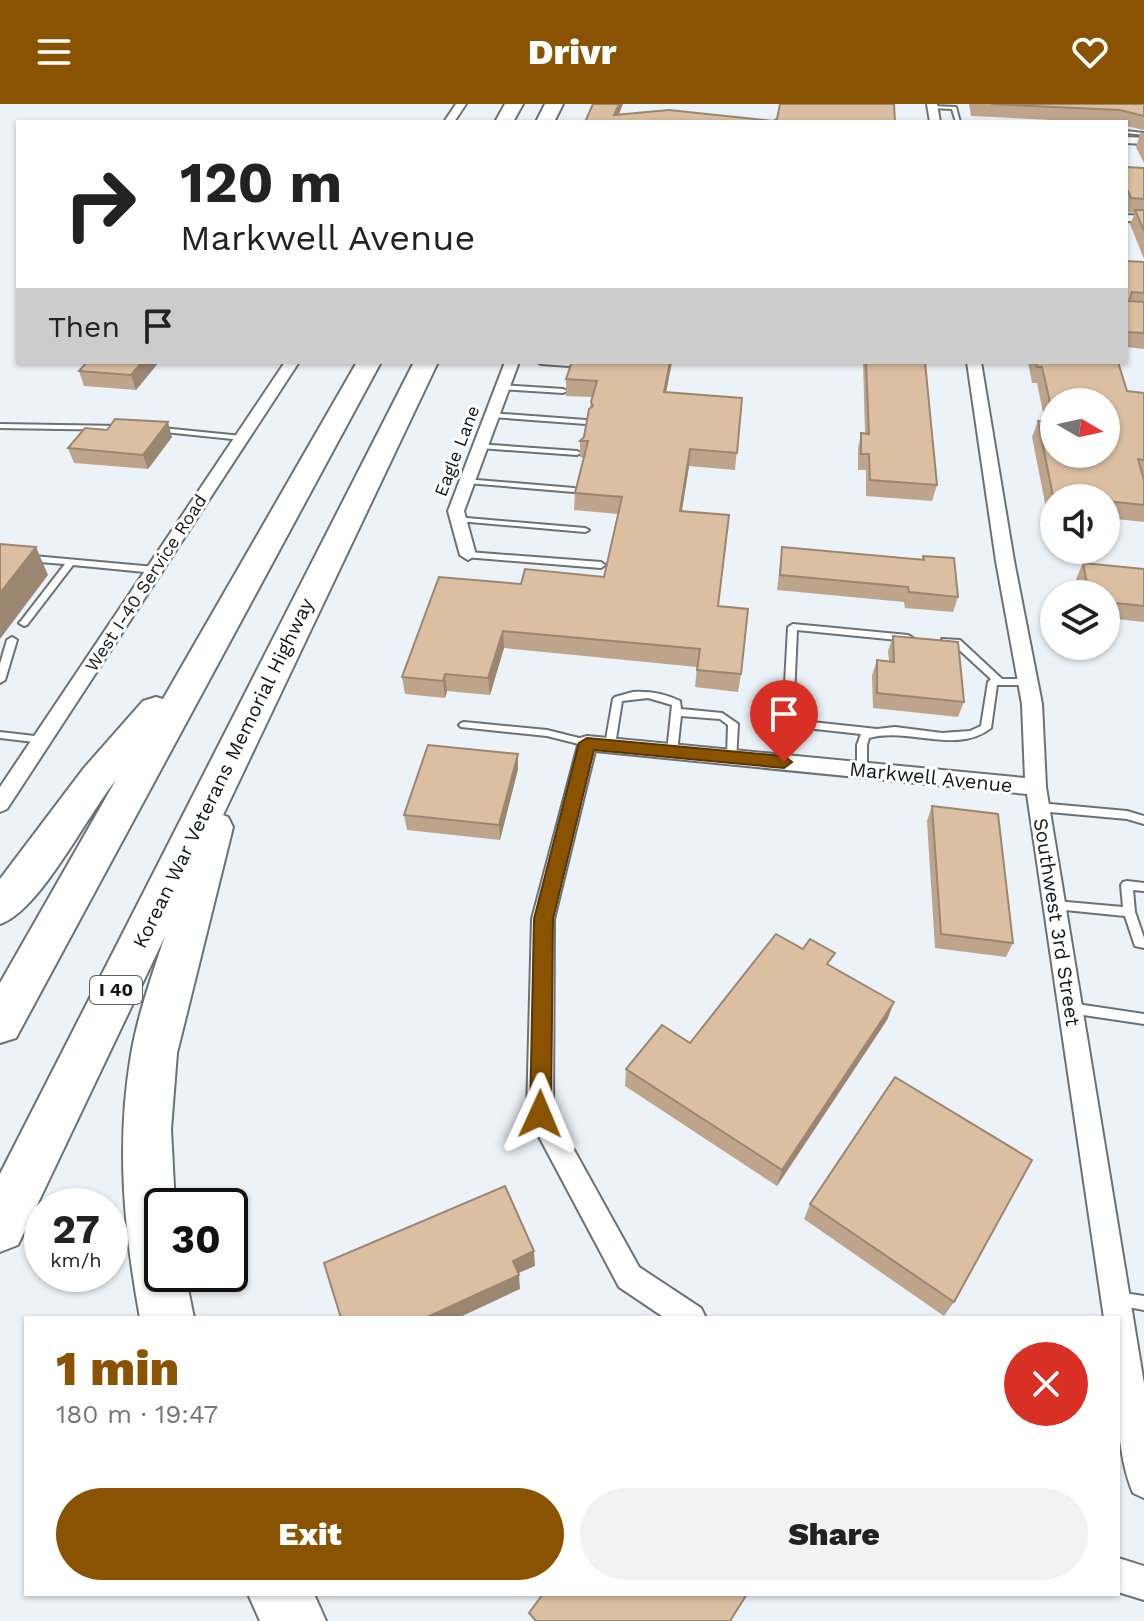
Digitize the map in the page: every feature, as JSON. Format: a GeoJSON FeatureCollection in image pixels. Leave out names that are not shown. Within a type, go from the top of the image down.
{"type":"FeatureCollection","features":[{"type":"Feature","properties":{"kind":"highway"},"geometry":{"type":"LineString","coordinates":[[0,1024],[368,364]]}},
{"type":"Feature","properties":{"kind":"highway","name":"Korean War Veterans Memorial Highway"},"geometry":{"type":"LineString","coordinates":[[0,1227],[425,364]]}},
{"type":"Feature","properties":{"kind":"highway"},"geometry":{"type":"LineString","coordinates":[[0,908],[36,865],[97,778],[217,635]]}},
{"type":"Feature","properties":{"kind":"highway"},"geometry":{"type":"LineString","coordinates":[[167,1316],[156,1269],[147,1197],[147,1121],[152,1067],[162,1015],[192,917],[233,753]]}},
{"type":"Feature","properties":{"kind":"highway"},"geometry":{"type":"LineString","coordinates":[[280,1596],[295,1621]]}},
{"type":"Feature","properties":{"kind":"street","name":"West I-40 Service Road"},"geometry":{"type":"LineString","coordinates":[[0,804],[291,364]]}},
{"type":"Feature","properties":{"kind":"street","name":"Eagle Lane"},"geometry":{"type":"LineString","coordinates":[[468,555],[456,511],[511,364]]}},
{"type":"Feature","properties":{"kind":"street","name":"Southwest 3rd Street"},"geometry":{"type":"LineString","coordinates":[[974,364],[1005,561],[1028,682],[1038,797],[1118,1316]]}},
{"type":"Feature","properties":{"kind":"street","name":"Markwell Avenue"},"geometry":{"type":"LineString","coordinates":[[598,744],[862,770],[1038,797]]}},
{"type":"Feature","properties":{"kind":"street"},"geometry":{"type":"LineString","coordinates":[[598,744],[543,919],[540,1114],[629,1277],[688,1316]]}},
{"type":"Feature","properties":{"kind":"street","name":"Southwest 3rd Street"},"geometry":{"type":"LineString","coordinates":[[1120,1331],[1144,1482]]}},
{"type":"Feature","properties":{"kind":"street"},"geometry":{"type":"LineString","coordinates":[[1120,1576],[1144,1583]]}},
{"type":"Feature","properties":{"kind":"lane"},"geometry":{"type":"LineString","coordinates":[[932,105],[954,108],[957,120]]}},
{"type":"Feature","properties":{"kind":"lane"},"geometry":{"type":"LineString","coordinates":[[1139,127],[1144,137]]}},
{"type":"Feature","properties":{"kind":"lane"},"geometry":{"type":"LineString","coordinates":[[502,387],[563,391]]}},
{"type":"Feature","properties":{"kind":"lane"},"geometry":{"type":"LineString","coordinates":[[492,415],[586,422]]}},
{"type":"Feature","properties":{"kind":"lane"},"geometry":{"type":"LineString","coordinates":[[0,426],[171,429],[242,438]]}},
{"type":"Feature","properties":{"kind":"lane"},"geometry":{"type":"LineString","coordinates":[[480,446],[577,453]]}},
{"type":"Feature","properties":{"kind":"lane"},"geometry":{"type":"LineString","coordinates":[[467,481],[574,490]]}},
{"type":"Feature","properties":{"kind":"lane"},"geometry":{"type":"LineString","coordinates":[[458,519],[585,530]]}},
{"type":"Feature","properties":{"kind":"lane"},"geometry":{"type":"LineString","coordinates":[[468,555],[601,565]]}},
{"type":"Feature","properties":{"kind":"lane"},"geometry":{"type":"LineString","coordinates":[[0,556],[155,570]]}},
{"type":"Feature","properties":{"kind":"lane"},"geometry":{"type":"LineString","coordinates":[[24,623],[71,562]]}},
{"type":"Feature","properties":{"kind":"lane"},"geometry":{"type":"LineString","coordinates":[[876,732],[788,723],[793,627],[957,642],[998,680]]}},
{"type":"Feature","properties":{"kind":"lane"},"geometry":{"type":"LineString","coordinates":[[0,680],[12,640]]}},
{"type":"Feature","properties":{"kind":"lane"},"geometry":{"type":"LineString","coordinates":[[862,770],[865,736],[886,729],[963,735],[986,728],[993,682],[1028,682]]}},
{"type":"Feature","properties":{"kind":"lane"},"geometry":{"type":"LineString","coordinates":[[464,725],[547,733],[598,744],[618,699],[636,694],[664,696],[677,703],[672,752]]}},
{"type":"Feature","properties":{"kind":"lane"},"geometry":{"type":"LineString","coordinates":[[676,712],[722,716],[733,724],[732,757]]}},
{"type":"Feature","properties":{"kind":"lane"},"geometry":{"type":"LineString","coordinates":[[0,735],[43,740]]}},
{"type":"Feature","properties":{"kind":"lane"},"geometry":{"type":"LineString","coordinates":[[1038,797],[1144,820]]}},
{"type":"Feature","properties":{"kind":"lane"},"geometry":{"type":"LineString","coordinates":[[1144,887],[1127,885],[1129,912],[1139,943],[1144,943]]}},
{"type":"Feature","properties":{"kind":"lane"},"geometry":{"type":"LineString","coordinates":[[1055,905],[1129,912]]}},
{"type":"Feature","properties":{"kind":"lane"},"geometry":{"type":"LineString","coordinates":[[1070,1008],[1144,1019]]}},
{"type":"Feature","properties":{"kind":"lane"},"geometry":{"type":"LineString","coordinates":[[1115,1299],[1144,1303]]}},
{"type":"Feature","properties":{"kind":"building"},"geometry":{"type":"Polygon","coordinates":[[[593,104],[619,104],[614,115],[669,110],[764,120],[586,120],[593,104]]]}},
{"type":"Feature","properties":{"kind":"building"},"geometry":{"type":"Polygon","coordinates":[[[780,104],[894,104],[895,120],[775,120],[780,104]]]}},
{"type":"Feature","properties":{"kind":"building"},"geometry":{"type":"Polygon","coordinates":[[[991,104],[1144,104],[1144,116],[1120,110],[991,104]]]}},
{"type":"Feature","properties":{"kind":"building"},"geometry":{"type":"Polygon","coordinates":[[[1128,167],[1144,168],[1144,199],[1131,198],[1128,167]]]}},
{"type":"Feature","properties":{"kind":"building"},"geometry":{"type":"Polygon","coordinates":[[[1135,210],[1144,210],[1144,231],[1135,210]]]}},
{"type":"Feature","properties":{"kind":"building"},"geometry":{"type":"Polygon","coordinates":[[[1128,261],[1144,262],[1144,293],[1132,292],[1129,301],[1144,302],[1144,333],[1128,332],[1128,261]]]}},
{"type":"Feature","properties":{"kind":"building"},"geometry":{"type":"Polygon","coordinates":[[[85,364],[140,364],[131,375],[79,371],[85,364]]]}},
{"type":"Feature","properties":{"kind":"building"},"geometry":{"type":"Polygon","coordinates":[[[571,364],[670,364],[664,392],[742,398],[737,453],[690,449],[680,511],[729,515],[718,606],[748,609],[741,674],[697,670],[700,649],[503,631],[488,678],[445,674],[443,681],[402,677],[439,577],[521,584],[525,569],[604,577],[622,497],[575,493],[588,441],[580,441],[584,437],[589,409],[593,406],[591,402],[597,381],[566,379],[571,364]]]}},
{"type":"Feature","properties":{"kind":"building"},"geometry":{"type":"Polygon","coordinates":[[[866,364],[925,364],[937,485],[870,480],[869,454],[861,454],[861,433],[869,434],[866,364]]]}},
{"type":"Feature","properties":{"kind":"building"},"geometry":{"type":"Polygon","coordinates":[[[1036,364],[1119,364],[1127,391],[1144,393],[1144,460],[1138,459],[1144,480],[1144,505],[1120,502],[1120,484],[1051,484],[1047,468],[1120,468],[1120,388],[1047,388],[1042,367],[1036,364]]]}},
{"type":"Feature","properties":{"kind":"building"},"geometry":{"type":"Polygon","coordinates":[[[115,419],[168,422],[143,455],[68,448],[85,428],[107,430],[115,419]]]}},
{"type":"Feature","properties":{"kind":"building"},"geometry":{"type":"Polygon","coordinates":[[[0,544],[36,547],[0,593],[0,544]]]}},
{"type":"Feature","properties":{"kind":"building"},"geometry":{"type":"Polygon","coordinates":[[[782,547],[924,560],[923,556],[954,558],[958,597],[909,592],[908,587],[780,575],[782,547]]]}},
{"type":"Feature","properties":{"kind":"building"},"geometry":{"type":"Polygon","coordinates":[[[1083,564],[1144,569],[1144,606],[1120,603],[1120,580],[1086,580],[1083,564]]]}},
{"type":"Feature","properties":{"kind":"building"},"geometry":{"type":"Polygon","coordinates":[[[893,636],[958,642],[964,702],[877,693],[877,660],[894,662],[893,636]]]}},
{"type":"Feature","properties":{"kind":"building"},"geometry":{"type":"Polygon","coordinates":[[[428,745],[518,754],[499,825],[404,815],[428,745]]]}},
{"type":"Feature","properties":{"kind":"building"},"geometry":{"type":"Polygon","coordinates":[[[932,806],[998,814],[1013,943],[941,934],[932,806]]]}},
{"type":"Feature","properties":{"kind":"building"},"geometry":{"type":"Polygon","coordinates":[[[776,934],[803,949],[810,939],[835,953],[827,964],[894,1002],[782,1170],[626,1069],[662,1025],[690,1043],[776,934]]]}},
{"type":"Feature","properties":{"kind":"building"},"geometry":{"type":"Polygon","coordinates":[[[895,1077],[1032,1160],[954,1302],[810,1204],[895,1077]]]}},
{"type":"Feature","properties":{"kind":"building"},"geometry":{"type":"Polygon","coordinates":[[[505,1186],[534,1251],[513,1261],[519,1275],[429,1316],[340,1316],[324,1263],[505,1186]]]}},
{"type":"Feature","properties":{"kind":"building"},"geometry":{"type":"Polygon","coordinates":[[[542,1596],[746,1596],[730,1621],[536,1621],[529,1613],[542,1596]]]}},
{"type":"Feature","properties":{"kind":"route"},"geometry":{"type":"LineString","coordinates":[[540,1114],[543,919],[587,743],[784,762]]}}]}
